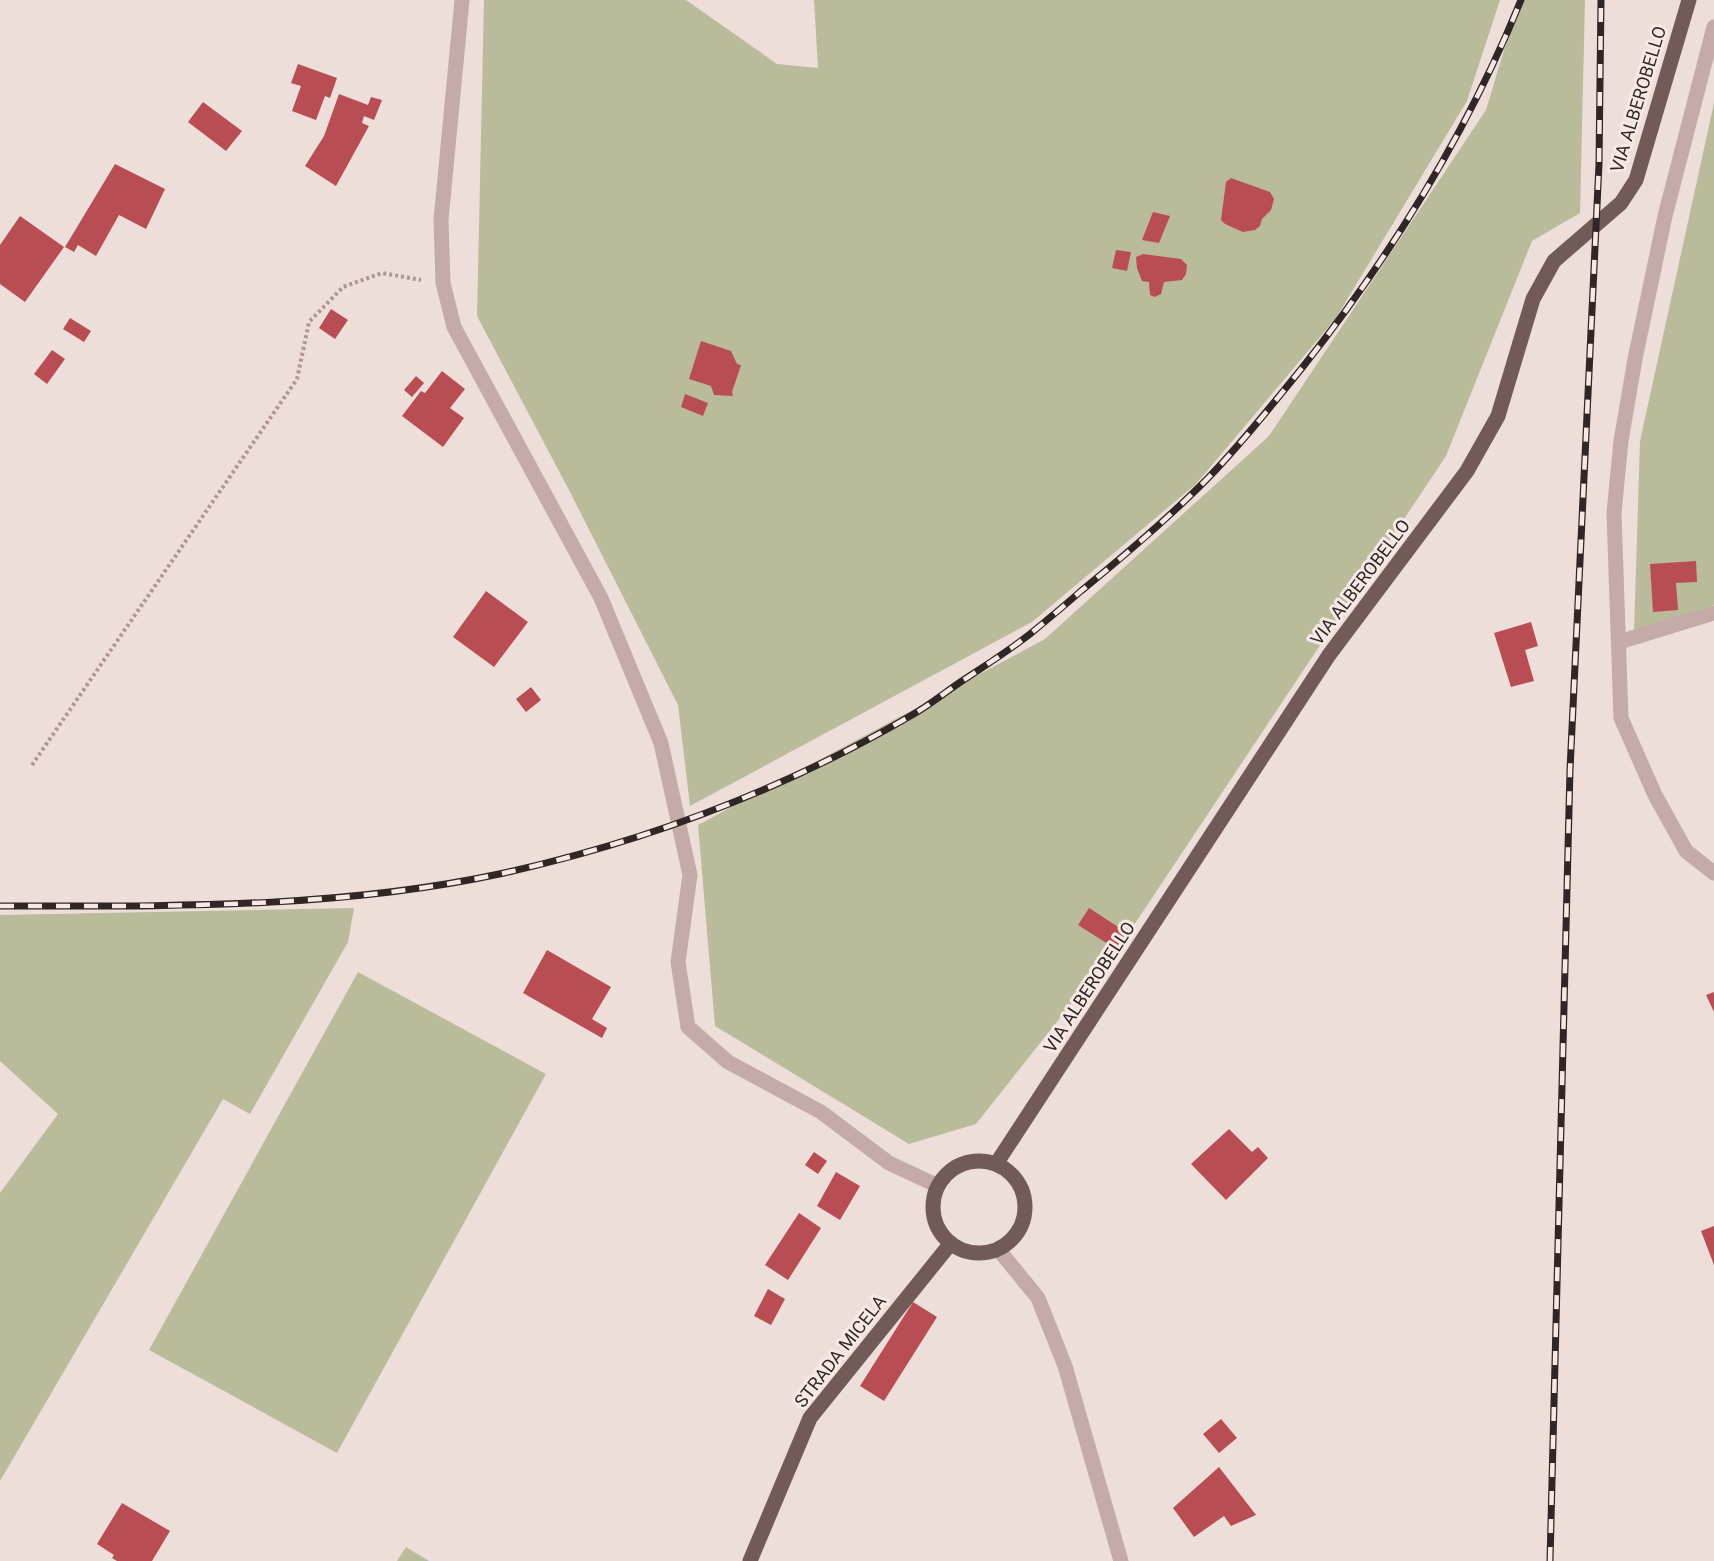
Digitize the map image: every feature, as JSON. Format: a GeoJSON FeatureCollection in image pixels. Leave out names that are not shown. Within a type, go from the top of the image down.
{"type":"FeatureCollection","features":[{"type":"Feature","properties":{"kind":"main road","name":"VIA ALBEROBELLO"},"geometry":{"type":"LineString","coordinates":[[996,1164],[1329,655],[1467,471],[1498,416],[1533,299],[1554,261],[1621,203],[1636,180],[1689,0]]}},
{"type":"Feature","properties":{"kind":"main road"},"geometry":{"type":"LineString","coordinates":[[983,1161],[996,1164],[1009,1172],[1019,1184],[1025,1198],[1025,1214],[1020,1229],[1011,1241],[998,1250],[974,1253],[962,1250],[951,1244],[942,1234],[935,1217],[934,1198],[938,1186],[946,1175],[969,1162],[983,1161]]}},
{"type":"Feature","properties":{"kind":"main road","name":"STRADA MICELA"},"geometry":{"type":"LineString","coordinates":[[750,1561],[810,1418],[951,1244]]}},
{"type":"Feature","properties":{"kind":"street"},"geometry":{"type":"LineString","coordinates":[[462,0],[441,220],[443,283],[454,327],[601,598],[661,743],[690,875],[678,962],[688,1027],[728,1062],[822,1112],[889,1163],[938,1186]]}},
{"type":"Feature","properties":{"kind":"street"},"geometry":{"type":"LineString","coordinates":[[1714,27],[1665,216],[1635,359],[1623,430],[1614,513],[1621,718],[1655,795],[1686,851],[1714,873]]}},
{"type":"Feature","properties":{"kind":"street"},"geometry":{"type":"LineString","coordinates":[[1619,642],[1714,613]]}},
{"type":"Feature","properties":{"kind":"street"},"geometry":{"type":"LineString","coordinates":[[998,1250],[1038,1298],[1065,1366],[1121,1561]]}},
{"type":"Feature","properties":{"kind":"path"},"geometry":{"type":"LineString","coordinates":[[32,765],[297,379],[309,322],[343,288],[382,273],[443,283]]}},
{"type":"Feature","properties":{"kind":"green space"},"geometry":{"type":"Polygon","coordinates":[[[484,0],[686,0],[777,64],[818,68],[814,0],[1500,0],[1467,101],[1336,318],[1196,484],[1032,622],[690,806],[678,705],[569,490],[477,316],[484,0]]]}},
{"type":"Feature","properties":{"kind":"green space"},"geometry":{"type":"Polygon","coordinates":[[[1519,0],[1585,0],[1580,213],[1532,241],[1446,456],[1136,922],[976,1124],[909,1144],[715,1026],[698,825],[1045,639],[1269,436],[1486,110],[1519,0]]]}},
{"type":"Feature","properties":{"kind":"green space"},"geometry":{"type":"Polygon","coordinates":[[[1714,103],[1714,605],[1634,632],[1640,441],[1714,103]]]}},
{"type":"Feature","properties":{"kind":"green space"},"geometry":{"type":"Polygon","coordinates":[[[354,908],[348,942],[250,1114],[223,1099],[0,1481],[0,1193],[58,1114],[0,1061],[0,915],[354,908]]]}},
{"type":"Feature","properties":{"kind":"green space"},"geometry":{"type":"Polygon","coordinates":[[[358,972],[546,1074],[337,1453],[149,1350],[358,972]]]}},
{"type":"Feature","properties":{"kind":"green space"},"geometry":{"type":"Polygon","coordinates":[[[406,1547],[429,1561],[397,1561],[406,1547]]]}},
{"type":"Feature","properties":{"kind":"building"},"geometry":{"type":"Polygon","coordinates":[[[298,64],[337,78],[330,98],[325,96],[316,120],[292,111],[301,86],[291,83],[298,64]]]}},
{"type":"Feature","properties":{"kind":"building"},"geometry":{"type":"Polygon","coordinates":[[[339,94],[368,105],[371,97],[382,100],[374,120],[364,116],[362,123],[369,126],[336,186],[305,166],[324,136],[339,94]]]}},
{"type":"Feature","properties":{"kind":"building"},"geometry":{"type":"Polygon","coordinates":[[[203,102],[242,131],[226,151],[188,122],[203,102]]]}},
{"type":"Feature","properties":{"kind":"building"},"geometry":{"type":"Polygon","coordinates":[[[115,164],[165,189],[146,229],[119,215],[96,256],[78,245],[74,252],[65,247],[115,164]]]}},
{"type":"Feature","properties":{"kind":"building"},"geometry":{"type":"Polygon","coordinates":[[[1231,178],[1270,192],[1274,199],[1271,210],[1255,230],[1243,232],[1221,220],[1226,182],[1231,178]]]}},
{"type":"Feature","properties":{"kind":"building"},"geometry":{"type":"Polygon","coordinates":[[[1153,212],[1170,216],[1159,243],[1142,240],[1153,212]]]}},
{"type":"Feature","properties":{"kind":"building"},"geometry":{"type":"Polygon","coordinates":[[[20,216],[64,247],[25,302],[0,284],[0,245],[20,216]]]}},
{"type":"Feature","properties":{"kind":"building"},"geometry":{"type":"Polygon","coordinates":[[[1116,250],[1131,252],[1127,271],[1112,268],[1116,250]]]}},
{"type":"Feature","properties":{"kind":"building"},"geometry":{"type":"Polygon","coordinates":[[[1143,254],[1181,259],[1187,265],[1186,274],[1182,280],[1164,282],[1161,294],[1155,297],[1150,295],[1149,282],[1142,281],[1137,268],[1136,257],[1143,254]]]}},
{"type":"Feature","properties":{"kind":"building"},"geometry":{"type":"Polygon","coordinates":[[[331,309],[348,320],[335,339],[319,328],[331,309]]]}},
{"type":"Feature","properties":{"kind":"building"},"geometry":{"type":"Polygon","coordinates":[[[70,318],[91,331],[84,342],[63,329],[70,318]]]}},
{"type":"Feature","properties":{"kind":"building"},"geometry":{"type":"Polygon","coordinates":[[[701,341],[731,351],[737,364],[741,365],[732,392],[733,396],[714,395],[711,386],[689,379],[701,341]]]}},
{"type":"Feature","properties":{"kind":"building"},"geometry":{"type":"Polygon","coordinates":[[[52,350],[65,359],[47,384],[34,374],[52,350]]]}},
{"type":"Feature","properties":{"kind":"building"},"geometry":{"type":"Polygon","coordinates":[[[442,371],[465,389],[450,408],[464,418],[443,447],[402,416],[421,391],[425,393],[442,371]]]}},
{"type":"Feature","properties":{"kind":"building"},"geometry":{"type":"Polygon","coordinates":[[[416,376],[424,383],[412,397],[404,390],[416,376]]]}},
{"type":"Feature","properties":{"kind":"building"},"geometry":{"type":"Polygon","coordinates":[[[685,394],[708,403],[703,416],[681,407],[685,394]]]}},
{"type":"Feature","properties":{"kind":"building"},"geometry":{"type":"Polygon","coordinates":[[[1696,561],[1697,582],[1676,583],[1678,610],[1653,612],[1650,564],[1696,561]]]}},
{"type":"Feature","properties":{"kind":"building"},"geometry":{"type":"Polygon","coordinates":[[[486,591],[528,622],[494,667],[453,637],[486,591]]]}},
{"type":"Feature","properties":{"kind":"building"},"geometry":{"type":"Polygon","coordinates":[[[1531,622],[1538,646],[1525,650],[1534,681],[1511,687],[1494,633],[1531,622]]]}},
{"type":"Feature","properties":{"kind":"building"},"geometry":{"type":"Polygon","coordinates":[[[531,687],[541,700],[526,712],[516,699],[531,687]]]}},
{"type":"Feature","properties":{"kind":"building"},"geometry":{"type":"Polygon","coordinates":[[[1089,908],[1126,932],[1116,949],[1078,925],[1089,908]]]}},
{"type":"Feature","properties":{"kind":"building"},"geometry":{"type":"Polygon","coordinates":[[[547,950],[611,987],[592,1019],[607,1028],[602,1038],[523,993],[547,950]]]}},
{"type":"Feature","properties":{"kind":"building"},"geometry":{"type":"Polygon","coordinates":[[[1714,992],[1714,1012],[1706,995],[1714,992]]]}},
{"type":"Feature","properties":{"kind":"building"},"geometry":{"type":"Polygon","coordinates":[[[1229,1129],[1252,1152],[1258,1147],[1268,1158],[1226,1200],[1191,1164],[1229,1129]]]}},
{"type":"Feature","properties":{"kind":"building"},"geometry":{"type":"Polygon","coordinates":[[[814,1152],[827,1161],[818,1174],[805,1165],[814,1152]]]}},
{"type":"Feature","properties":{"kind":"building"},"geometry":{"type":"Polygon","coordinates":[[[836,1172],[860,1186],[840,1220],[817,1206],[836,1172]]]}},
{"type":"Feature","properties":{"kind":"building"},"geometry":{"type":"Polygon","coordinates":[[[799,1213],[821,1228],[788,1280],[765,1265],[799,1213]]]}},
{"type":"Feature","properties":{"kind":"building"},"geometry":{"type":"Polygon","coordinates":[[[1714,1226],[1714,1265],[1701,1231],[1714,1226]]]}},
{"type":"Feature","properties":{"kind":"building"},"geometry":{"type":"Polygon","coordinates":[[[768,1289],[785,1299],[771,1325],[754,1316],[768,1289]]]}},
{"type":"Feature","properties":{"kind":"building"},"geometry":{"type":"Polygon","coordinates":[[[913,1302],[937,1317],[884,1401],[860,1386],[913,1302]]]}},
{"type":"Feature","properties":{"kind":"building"},"geometry":{"type":"Polygon","coordinates":[[[1221,1419],[1237,1438],[1219,1453],[1203,1434],[1221,1419]]]}},
{"type":"Feature","properties":{"kind":"building"},"geometry":{"type":"Polygon","coordinates":[[[1219,1467],[1256,1515],[1231,1526],[1224,1516],[1194,1537],[1173,1508],[1219,1467]]]}},
{"type":"Feature","properties":{"kind":"building"},"geometry":{"type":"Polygon","coordinates":[[[122,1503],[170,1531],[152,1561],[117,1561],[112,1558],[114,1555],[97,1544],[122,1503]]]}},
{"type":"Feature","properties":{"kind":"railway"},"geometry":{"type":"LineString","coordinates":[[0,906],[190,905],[316,899],[442,885],[504,873],[610,845],[714,810],[815,766],[864,742],[918,711],[1013,647],[1056,613],[1178,507],[1245,437],[1335,325],[1425,192],[1477,98],[1521,0]]}},
{"type":"Feature","properties":{"kind":"railway"},"geometry":{"type":"LineString","coordinates":[[1550,1561],[1570,770],[1599,164],[1601,0]]}}]}
